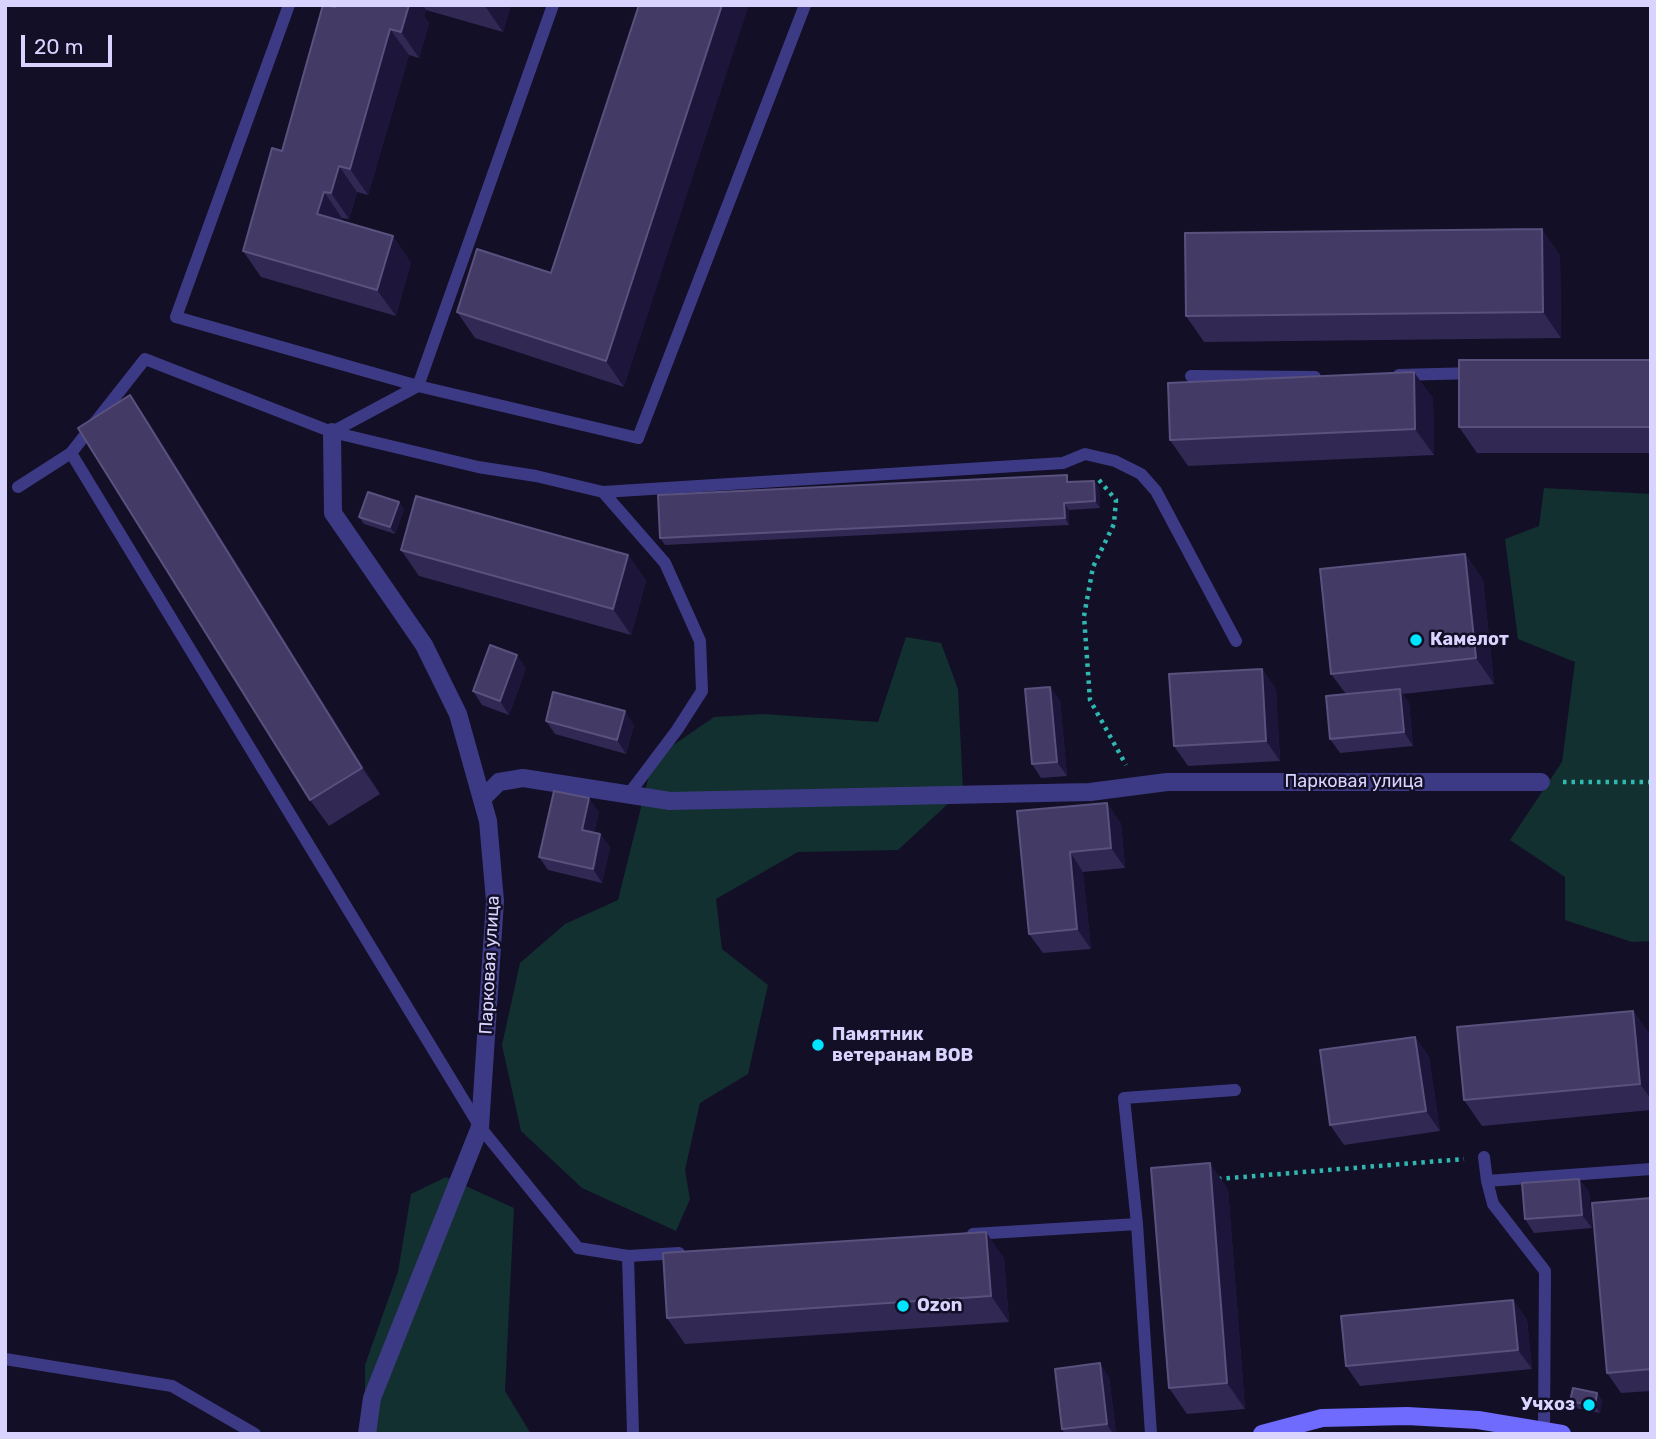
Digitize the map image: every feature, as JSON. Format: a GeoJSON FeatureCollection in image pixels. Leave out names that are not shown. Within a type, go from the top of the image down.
{"type":"FeatureCollection","features":[{"type":"Feature","properties":{"kind":"main road"},"geometry":{"type":"LineString","coordinates":[[1262,1434],[1322,1418],[1407,1416],[1478,1420],[1562,1434]]}},
{"type":"Feature","properties":{"kind":"street","name":"Парковая улица"},"geometry":{"type":"LineString","coordinates":[[332,432],[333,513],[424,645],[458,714],[488,821],[495,901],[480,1127],[372,1398],[366,1434]]}},
{"type":"Feature","properties":{"kind":"street","name":"Парковая улица"},"geometry":{"type":"LineString","coordinates":[[483,798],[499,782],[523,778],[670,802],[1090,792],[1167,782],[1541,782]]}},
{"type":"Feature","properties":{"kind":"lane"},"geometry":{"type":"LineString","coordinates":[[289,5],[176,317],[418,386],[638,438],[805,5]]}},
{"type":"Feature","properties":{"kind":"lane"},"geometry":{"type":"LineString","coordinates":[[332,432],[418,386],[553,5]]}},
{"type":"Feature","properties":{"kind":"lane"},"geometry":{"type":"LineString","coordinates":[[18,487],[71,453],[145,359],[332,432],[478,467],[603,492],[1063,463],[1085,454],[1115,461],[1141,474],[1156,491],[1236,641]]}},
{"type":"Feature","properties":{"kind":"lane"},"geometry":{"type":"LineString","coordinates":[[1386,375],[1484,373]]}},
{"type":"Feature","properties":{"kind":"lane"},"geometry":{"type":"LineString","coordinates":[[1191,376],[1331,377]]}},
{"type":"Feature","properties":{"kind":"lane"},"geometry":{"type":"LineString","coordinates":[[71,453],[480,1127],[578,1248],[628,1256],[696,1252]]}},
{"type":"Feature","properties":{"kind":"lane"},"geometry":{"type":"LineString","coordinates":[[603,492],[665,563],[700,641],[702,691],[677,730],[628,795]]}},
{"type":"Feature","properties":{"kind":"lane"},"geometry":{"type":"LineString","coordinates":[[1152,1434],[1137,1224],[1124,1098],[1235,1090]]}},
{"type":"Feature","properties":{"kind":"lane"},"geometry":{"type":"LineString","coordinates":[[1484,1157],[1493,1204],[1545,1270],[1544,1431]]}},
{"type":"Feature","properties":{"kind":"lane"},"geometry":{"type":"LineString","coordinates":[[1487,1181],[1651,1169]]}},
{"type":"Feature","properties":{"kind":"lane"},"geometry":{"type":"LineString","coordinates":[[964,1235],[1137,1224]]}},
{"type":"Feature","properties":{"kind":"lane"},"geometry":{"type":"LineString","coordinates":[[628,1256],[633,1434]]}},
{"type":"Feature","properties":{"kind":"lane"},"geometry":{"type":"LineString","coordinates":[[5,1359],[172,1387],[255,1434]]}},
{"type":"Feature","properties":{"kind":"path"},"geometry":{"type":"LineString","coordinates":[[1077,457],[1116,500],[1114,524],[1093,567],[1084,616],[1090,700],[1137,786]]}},
{"type":"Feature","properties":{"kind":"path"},"geometry":{"type":"LineString","coordinates":[[1541,782],[1651,782]]}},
{"type":"Feature","properties":{"kind":"path"},"geometry":{"type":"LineString","coordinates":[[1214,1179],[1484,1157]]}},
{"type":"Feature","properties":{"kind":"green space"},"geometry":{"type":"Polygon","coordinates":[[[1544,488],[1651,494],[1651,941],[1632,942],[1565,920],[1565,877],[1510,840],[1562,762],[1575,662],[1518,639],[1505,539],[1539,526],[1544,488]]]}},
{"type":"Feature","properties":{"kind":"green space"},"geometry":{"type":"Polygon","coordinates":[[[906,637],[941,643],[958,689],[963,790],[898,850],[798,852],[716,899],[722,949],[768,985],[748,1074],[700,1103],[685,1170],[690,1199],[676,1231],[582,1188],[521,1131],[502,1045],[520,963],[565,924],[618,900],[653,759],[714,717],[763,714],[878,722],[906,637]]]}},
{"type":"Feature","properties":{"kind":"green space"},"geometry":{"type":"Polygon","coordinates":[[[446,1177],[514,1208],[505,1391],[531,1434],[365,1434],[365,1365],[398,1272],[411,1194],[446,1177]]]}},
{"type":"Feature","properties":{"kind":"building"},"geometry":{"type":"Polygon","coordinates":[[[323,5],[409,5],[401,32],[390,29],[350,169],[339,166],[331,193],[324,192],[317,214],[393,236],[377,290],[243,251],[272,148],[282,151],[323,5]]]}},
{"type":"Feature","properties":{"kind":"building"},"geometry":{"type":"Polygon","coordinates":[[[639,5],[722,5],[606,361],[457,312],[477,249],[551,273],[639,5]]]}},
{"type":"Feature","properties":{"kind":"building"},"geometry":{"type":"Polygon","coordinates":[[[1542,229],[1543,312],[1186,316],[1185,233],[1542,229]]]}},
{"type":"Feature","properties":{"kind":"building"},"geometry":{"type":"Polygon","coordinates":[[[1459,360],[1651,360],[1651,427],[1459,427],[1459,360]]]}},
{"type":"Feature","properties":{"kind":"building"},"geometry":{"type":"Polygon","coordinates":[[[1414,372],[1415,429],[1170,440],[1168,383],[1414,372]]]}},
{"type":"Feature","properties":{"kind":"building"},"geometry":{"type":"Polygon","coordinates":[[[130,395],[362,768],[310,800],[78,428],[130,395]]]}},
{"type":"Feature","properties":{"kind":"building"},"geometry":{"type":"Polygon","coordinates":[[[1067,475],[1067,482],[1094,481],[1095,501],[1064,503],[1065,518],[660,538],[658,495],[1067,475]]]}},
{"type":"Feature","properties":{"kind":"building"},"geometry":{"type":"Polygon","coordinates":[[[368,492],[399,502],[390,527],[359,517],[368,492]]]}},
{"type":"Feature","properties":{"kind":"building"},"geometry":{"type":"Polygon","coordinates":[[[416,496],[628,555],[613,609],[401,550],[416,496]]]}},
{"type":"Feature","properties":{"kind":"building","name":"Камелот"},"geometry":{"type":"Polygon","coordinates":[[[1465,554],[1476,658],[1331,674],[1320,569],[1465,554]]]}},
{"type":"Feature","properties":{"kind":"building"},"geometry":{"type":"Polygon","coordinates":[[[490,645],[517,655],[500,701],[473,691],[490,645]]]}},
{"type":"Feature","properties":{"kind":"building"},"geometry":{"type":"Polygon","coordinates":[[[1262,669],[1266,741],[1174,746],[1169,674],[1262,669]]]}},
{"type":"Feature","properties":{"kind":"building"},"geometry":{"type":"Polygon","coordinates":[[[1050,687],[1057,762],[1032,764],[1025,689],[1050,687]]]}},
{"type":"Feature","properties":{"kind":"building"},"geometry":{"type":"Polygon","coordinates":[[[1400,689],[1404,732],[1330,739],[1326,696],[1400,689]]]}},
{"type":"Feature","properties":{"kind":"building"},"geometry":{"type":"Polygon","coordinates":[[[553,692],[625,711],[617,740],[546,721],[553,692]]]}},
{"type":"Feature","properties":{"kind":"building"},"geometry":{"type":"Polygon","coordinates":[[[554,791],[589,798],[582,830],[600,834],[593,869],[539,857],[554,791]]]}},
{"type":"Feature","properties":{"kind":"building"},"geometry":{"type":"Polygon","coordinates":[[[1107,803],[1111,848],[1070,852],[1077,929],[1029,934],[1017,811],[1107,803]]]}},
{"type":"Feature","properties":{"kind":"building"},"geometry":{"type":"Polygon","coordinates":[[[1633,1011],[1640,1084],[1464,1100],[1457,1027],[1633,1011]]]}},
{"type":"Feature","properties":{"kind":"building"},"geometry":{"type":"Polygon","coordinates":[[[1415,1037],[1426,1111],[1330,1125],[1320,1050],[1415,1037]]]}},
{"type":"Feature","properties":{"kind":"building"},"geometry":{"type":"Polygon","coordinates":[[[1210,1163],[1227,1383],[1169,1388],[1151,1168],[1210,1163]]]}},
{"type":"Feature","properties":{"kind":"building"},"geometry":{"type":"Polygon","coordinates":[[[1579,1179],[1582,1215],[1525,1219],[1522,1183],[1579,1179]]]}},
{"type":"Feature","properties":{"kind":"building"},"geometry":{"type":"Polygon","coordinates":[[[1651,1198],[1651,1369],[1607,1373],[1592,1203],[1651,1198]]]}},
{"type":"Feature","properties":{"kind":"building"},"geometry":{"type":"Polygon","coordinates":[[[986,1232],[991,1296],[667,1318],[663,1253],[986,1232]]]}},
{"type":"Feature","properties":{"kind":"building"},"geometry":{"type":"Polygon","coordinates":[[[1513,1300],[1518,1350],[1346,1366],[1341,1316],[1513,1300]]]}},
{"type":"Feature","properties":{"kind":"building"},"geometry":{"type":"Polygon","coordinates":[[[1100,1363],[1107,1424],[1062,1429],[1055,1369],[1100,1363]]]}},
{"type":"Feature","properties":{"kind":"building"},"geometry":{"type":"Polygon","coordinates":[[[1573,1388],[1597,1393],[1595,1406],[1570,1401],[1573,1388]]]}},
{"type":"Feature","properties":{"kind":"place","name":"Камелот"},"geometry":{"type":"Point","coordinates":[1416,640]}},
{"type":"Feature","properties":{"kind":"place","name":"Памятник ветеранам ВОВ"},"geometry":{"type":"Point","coordinates":[818,1045]}},
{"type":"Feature","properties":{"kind":"place","name":"Ozon"},"geometry":{"type":"Point","coordinates":[903,1306]}},
{"type":"Feature","properties":{"kind":"place","name":"Учхоз"},"geometry":{"type":"Point","coordinates":[1589,1405]}}]}
